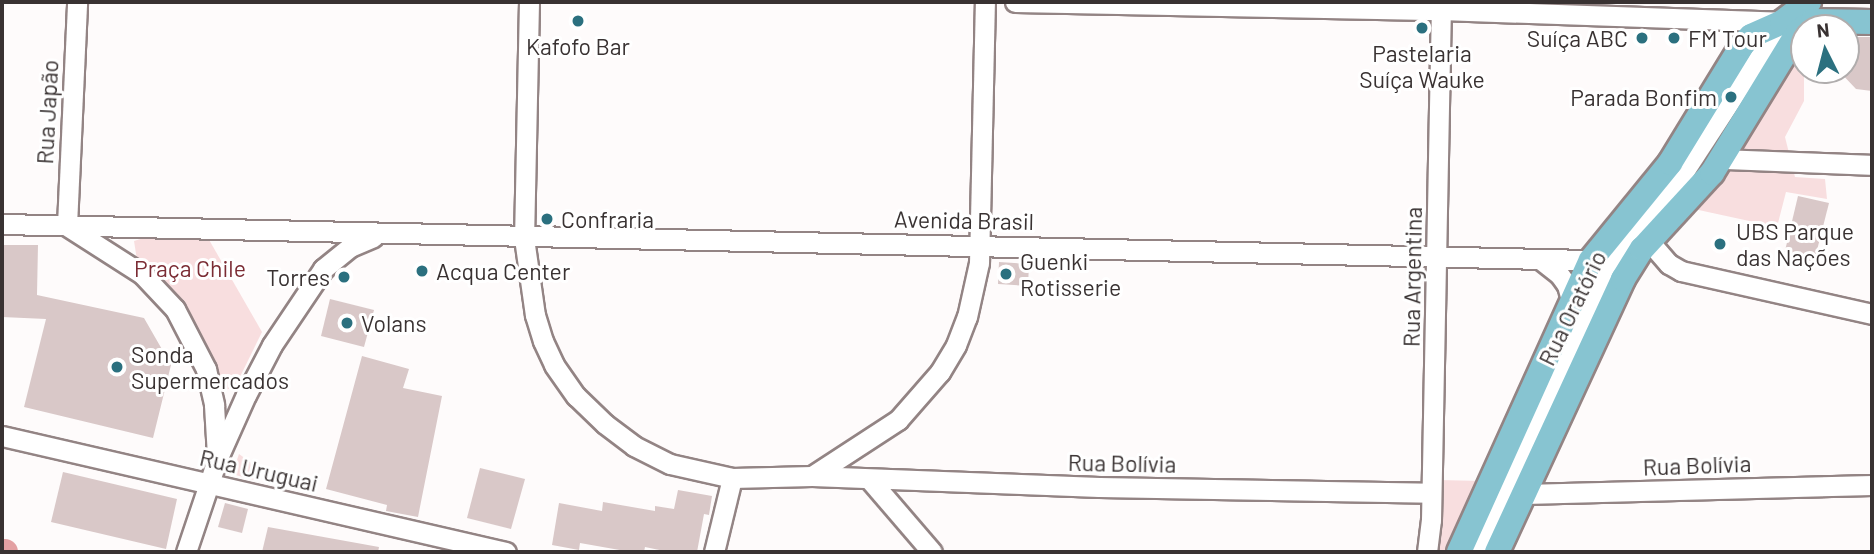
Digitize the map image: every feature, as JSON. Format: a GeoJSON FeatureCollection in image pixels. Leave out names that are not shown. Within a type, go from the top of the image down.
{"type":"FeatureCollection","features":[{"type":"Feature","properties":{"kind":"main road","name":"Rua Oratório"},"geometry":{"type":"LineString","coordinates":[[1459,552],[1591,260],[1670,163],[1743,44],[1782,12],[1811,11]]}},
{"type":"Feature","properties":{"kind":"main road","name":"Rua Oratório"},"geometry":{"type":"LineString","coordinates":[[1497,552],[1623,279],[1648,240],[1701,187],[1723,159],[1811,11]]}},
{"type":"Feature","properties":{"kind":"main road"},"geometry":{"type":"LineString","coordinates":[[1811,11],[1872,22]]}},
{"type":"Feature","properties":{"kind":"street","name":"Rua Japão"},"geometry":{"type":"LineString","coordinates":[[67,225],[77,2]]}},
{"type":"Feature","properties":{"kind":"street","name":"Rua Bolívia"},"geometry":{"type":"LineString","coordinates":[[529,2],[524,238],[535,315],[554,365],[576,396],[605,424],[650,455],[698,472],[732,478],[812,475],[861,477],[870,480],[1432,493]]}},
{"type":"Feature","properties":{"kind":"street"},"geometry":{"type":"LineString","coordinates":[[812,475],[898,420],[940,372],[967,317],[975,286],[979,244],[985,2]]}},
{"type":"Feature","properties":{"kind":"street"},"geometry":{"type":"LineString","coordinates":[[1016,2],[1782,12]]}},
{"type":"Feature","properties":{"kind":"street","name":"Rua Argentina"},"geometry":{"type":"LineString","coordinates":[[1427,552],[1432,493],[1441,6]]}},
{"type":"Feature","properties":{"kind":"street"},"geometry":{"type":"LineString","coordinates":[[1477,552],[1619,250],[1685,170],[1782,12]]}},
{"type":"Feature","properties":{"kind":"street"},"geometry":{"type":"LineString","coordinates":[[1723,159],[1872,164]]}},
{"type":"Feature","properties":{"kind":"street"},"geometry":{"type":"LineString","coordinates":[[2,224],[386,233]]}},
{"type":"Feature","properties":{"kind":"street"},"geometry":{"type":"LineString","coordinates":[[67,225],[125,261],[149,281],[175,309],[201,358],[212,393],[217,460]]}},
{"type":"Feature","properties":{"kind":"street"},"geometry":{"type":"LineString","coordinates":[[125,261],[125,243],[139,226]]}},
{"type":"Feature","properties":{"kind":"street"},"geometry":{"type":"LineString","coordinates":[[312,232],[325,253],[323,269]]}},
{"type":"Feature","properties":{"kind":"street"},"geometry":{"type":"LineString","coordinates":[[186,552],[217,460],[246,395],[285,323],[323,269],[350,247],[386,233]]}},
{"type":"Feature","properties":{"kind":"street","name":"Avenida Brasil"},"geometry":{"type":"LineString","coordinates":[[386,233],[524,238],[979,244],[1591,260]]}},
{"type":"Feature","properties":{"kind":"street"},"geometry":{"type":"LineString","coordinates":[[1648,240],[1669,264],[1681,271],[1872,314]]}},
{"type":"Feature","properties":{"kind":"street"},"geometry":{"type":"LineString","coordinates":[[1541,260],[1559,274],[1567,285],[1572,304]]}},
{"type":"Feature","properties":{"kind":"street"},"geometry":{"type":"LineString","coordinates":[[212,393],[225,398],[246,395]]}},
{"type":"Feature","properties":{"kind":"street","name":"Rua Uruguai"},"geometry":{"type":"LineString","coordinates":[[2,436],[506,552]]}},
{"type":"Feature","properties":{"kind":"street"},"geometry":{"type":"LineString","coordinates":[[714,552],[732,478]]}},
{"type":"Feature","properties":{"kind":"street"},"geometry":{"type":"LineString","coordinates":[[870,480],[932,552]]}},
{"type":"Feature","properties":{"kind":"street","name":"Rua Bolívia"},"geometry":{"type":"LineString","coordinates":[[1524,494],[1872,485]]}},
{"type":"Feature","properties":{"kind":"green space"},"geometry":{"type":"Polygon","coordinates":[[[1790,61],[1790,84],[1804,84],[1804,101],[1785,137],[1795,177],[1825,179],[1827,199],[1786,192],[1777,227],[1694,209],[1790,61]]]}},
{"type":"Feature","properties":{"kind":"green space","name":"Praça Chile"},"geometry":{"type":"Polygon","coordinates":[[[147,237],[208,238],[262,332],[235,387],[222,391],[217,387],[137,260],[134,241],[147,237]]]}},
{"type":"Feature","properties":{"kind":"green space"},"geometry":{"type":"Polygon","coordinates":[[[239,454],[250,462],[254,480],[232,474],[239,454]]]}},
{"type":"Feature","properties":{"kind":"green space"},"geometry":{"type":"Polygon","coordinates":[[[1438,480],[1482,481],[1449,552],[1433,552],[1438,480]]]}},
{"type":"Feature","properties":{"kind":"building"},"geometry":{"type":"Polygon","coordinates":[[[1860,37],[1872,37],[1872,91],[1856,89],[1851,84],[1860,84],[1860,37]]]}},
{"type":"Feature","properties":{"kind":"building"},"geometry":{"type":"Polygon","coordinates":[[[1798,196],[1829,203],[1814,262],[1784,255],[1798,196]]]}},
{"type":"Feature","properties":{"kind":"building"},"geometry":{"type":"Polygon","coordinates":[[[2,245],[38,245],[37,295],[144,318],[171,365],[153,438],[24,407],[46,319],[2,317],[2,245]]]}},
{"type":"Feature","properties":{"kind":"building"},"geometry":{"type":"Polygon","coordinates":[[[999,262],[1029,264],[1028,286],[998,284],[999,262]]]}},
{"type":"Feature","properties":{"kind":"building","name":"Volans"},"geometry":{"type":"Polygon","coordinates":[[[330,299],[374,310],[364,347],[321,336],[330,299]]]}},
{"type":"Feature","properties":{"kind":"building"},"geometry":{"type":"Polygon","coordinates":[[[362,356],[409,369],[403,388],[442,396],[418,517],[386,511],[387,505],[326,489],[362,356]]]}},
{"type":"Feature","properties":{"kind":"building"},"geometry":{"type":"Polygon","coordinates":[[[480,468],[525,479],[511,529],[467,518],[480,468]]]}},
{"type":"Feature","properties":{"kind":"building"},"geometry":{"type":"Polygon","coordinates":[[[63,472],[177,499],[166,549],[51,522],[63,472]]]}},
{"type":"Feature","properties":{"kind":"building"},"geometry":{"type":"Polygon","coordinates":[[[678,490],[712,496],[709,515],[704,514],[697,552],[669,552],[645,547],[644,552],[631,552],[580,543],[579,550],[552,545],[559,503],[602,511],[603,502],[655,511],[655,506],[674,509],[678,490]]]}},
{"type":"Feature","properties":{"kind":"building"},"geometry":{"type":"Polygon","coordinates":[[[225,503],[248,509],[242,533],[218,527],[225,503]]]}},
{"type":"Feature","properties":{"kind":"building"},"geometry":{"type":"Polygon","coordinates":[[[268,527],[379,547],[378,552],[262,552],[268,527]]]}},
{"type":"Feature","properties":{"kind":"place","name":"Kafofo Bar"},"geometry":{"type":"Point","coordinates":[578,21]}},
{"type":"Feature","properties":{"kind":"place","name":"Pastelaria Suíça Wauke"},"geometry":{"type":"Point","coordinates":[1422,28]}},
{"type":"Feature","properties":{"kind":"place","name":"Suíça ABC"},"geometry":{"type":"Point","coordinates":[1642,38]}},
{"type":"Feature","properties":{"kind":"place","name":"FM Tour"},"geometry":{"type":"Point","coordinates":[1674,38]}},
{"type":"Feature","properties":{"kind":"place","name":"Parada Bonfim"},"geometry":{"type":"Point","coordinates":[1731,97]}},
{"type":"Feature","properties":{"kind":"place","name":"Confraria"},"geometry":{"type":"Point","coordinates":[547,219]}},
{"type":"Feature","properties":{"kind":"place","name":"UBS Parque das Nações"},"geometry":{"type":"Point","coordinates":[1720,244]}},
{"type":"Feature","properties":{"kind":"place","name":"Acqua Center"},"geometry":{"type":"Point","coordinates":[422,271]}},
{"type":"Feature","properties":{"kind":"place","name":"Guenki Rotisserie"},"geometry":{"type":"Point","coordinates":[1006,274]}},
{"type":"Feature","properties":{"kind":"place","name":"Torres"},"geometry":{"type":"Point","coordinates":[344,277]}},
{"type":"Feature","properties":{"kind":"place","name":"Volans"},"geometry":{"type":"Point","coordinates":[347,323]}},
{"type":"Feature","properties":{"kind":"place","name":"Sonda Supermercados"},"geometry":{"type":"Point","coordinates":[117,367]}}]}
